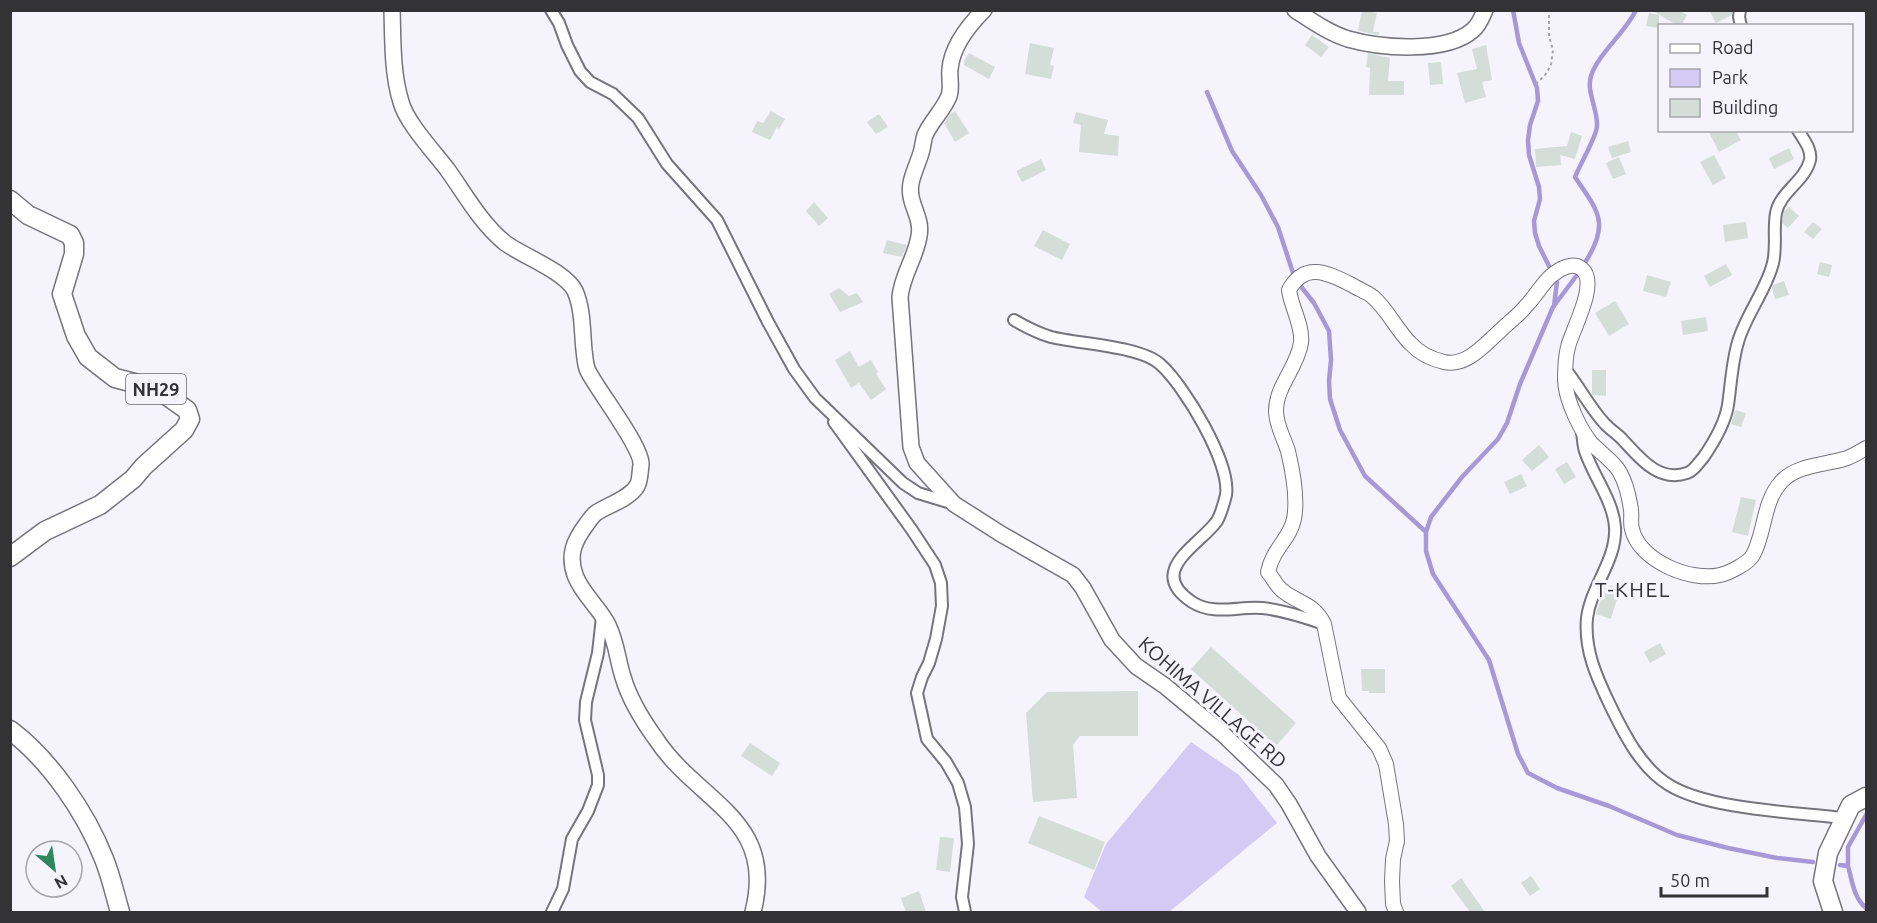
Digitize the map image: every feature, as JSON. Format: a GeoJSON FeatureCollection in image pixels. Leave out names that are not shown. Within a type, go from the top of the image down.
{"type":"FeatureCollection","features":[{"type":"Feature","properties":{"kind":"highway","name":"NH29"},"geometry":{"type":"LineString","coordinates":[[10,200],[28,214],[70,235],[75,243],[62,294],[76,336],[88,357],[115,378],[157,389],[187,410],[190,419],[184,429],[144,465],[133,479],[100,505],[45,531],[10,557]]}},
{"type":"Feature","properties":{"kind":"highway"},"geometry":{"type":"LineString","coordinates":[[10,730],[24,741],[69,792],[104,859],[120,912]]}},
{"type":"Feature","properties":{"kind":"highway"},"geometry":{"type":"LineString","coordinates":[[1833,912],[1823,881],[1828,853],[1851,805],[1866,797]]}},
{"type":"Feature","properties":{"kind":"main road"},"geometry":{"type":"LineString","coordinates":[[392,10],[395,70],[401,105],[423,139],[447,169],[471,206],[504,242],[552,270],[574,288],[580,308],[586,368],[606,403],[627,431],[642,461],[637,486],[619,501],[594,514],[575,540],[572,550],[575,575],[582,589],[602,614],[616,642],[623,678],[646,726],[658,744],[725,809],[750,839],[757,861],[756,899],[753,912]]}},
{"type":"Feature","properties":{"kind":"main road","name":"KOHIMA VILLAGE RD"},"geometry":{"type":"LineString","coordinates":[[984,10],[965,30],[956,48],[950,67],[951,93],[944,108],[925,135],[911,182],[910,199],[921,225],[918,244],[901,284],[900,297],[911,447],[916,463],[954,504],[1073,575],[1083,588],[1112,640],[1136,666],[1165,686],[1224,735],[1276,784],[1318,856],[1358,912]]}},
{"type":"Feature","properties":{"kind":"main road"},"geometry":{"type":"LineString","coordinates":[[1295,10],[1329,32],[1377,45],[1406,48],[1437,45],[1460,38],[1474,30],[1485,10]]}},
{"type":"Feature","properties":{"kind":"street"},"geometry":{"type":"LineString","coordinates":[[551,10],[580,71],[590,82],[613,94],[638,118],[667,164],[717,220],[794,369],[935,565],[941,583],[942,606],[936,639],[917,693],[927,739],[958,783],[965,807],[968,844],[962,897],[965,912]]}},
{"type":"Feature","properties":{"kind":"street"},"geometry":{"type":"LineString","coordinates":[[1565,369],[1605,424],[1645,464],[1664,473],[1686,474],[1693,470],[1716,440],[1728,406],[1738,341],[1749,313],[1766,285],[1773,262],[1777,211],[1784,196],[1805,170],[1810,158],[1809,150],[1799,132]]}},
{"type":"Feature","properties":{"kind":"street"},"geometry":{"type":"LineString","coordinates":[[1396,912],[1393,904],[1392,881],[1397,841],[1386,764],[1379,748],[1339,699],[1324,624],[1319,613],[1281,590],[1269,572],[1271,560],[1294,521],[1296,504],[1288,451],[1276,412],[1277,399],[1299,353],[1301,340],[1289,290],[1295,279],[1310,273],[1322,272],[1363,291],[1373,297],[1388,313],[1410,344],[1437,360],[1450,363],[1464,360],[1475,354],[1524,309],[1556,273],[1574,265],[1580,267],[1588,279],[1581,312],[1568,346],[1565,369],[1567,394],[1590,441],[1617,469],[1625,485],[1631,510],[1632,531],[1647,554],[1678,572],[1699,577],[1721,575],[1752,557],[1774,492],[1782,480],[1803,469],[1846,459],[1866,448]]}},
{"type":"Feature","properties":{"kind":"street"},"geometry":{"type":"LineString","coordinates":[[1014,320],[1038,333],[1052,337],[1126,351],[1153,359],[1161,364],[1186,395],[1219,457],[1225,472],[1226,494],[1217,520],[1191,545],[1174,568],[1174,580],[1184,596],[1191,602],[1209,610],[1262,608],[1303,616],[1324,624]]}},
{"type":"Feature","properties":{"kind":"street"},"geometry":{"type":"LineString","coordinates":[[825,410],[855,435],[885,468],[903,483],[918,493],[954,504]]}},
{"type":"Feature","properties":{"kind":"street"},"geometry":{"type":"LineString","coordinates":[[1582,426],[1585,450],[1615,526],[1609,562],[1593,593],[1587,617],[1587,637],[1599,682],[1635,750],[1648,768],[1670,785],[1696,796],[1722,804],[1843,818]]}},
{"type":"Feature","properties":{"kind":"street"},"geometry":{"type":"LineString","coordinates":[[552,912],[560,899],[572,839],[588,810],[598,785],[598,775],[585,720],[585,702],[598,653],[602,614]]}},
{"type":"Feature","properties":{"kind":"path"},"geometry":{"type":"LineString","coordinates":[[1536,84],[1551,64],[1553,51],[1549,36],[1549,10]]}},
{"type":"Feature","properties":{"kind":"green space"},"geometry":{"type":"Polygon","coordinates":[[[1191,742],[1239,775],[1277,823],[1169,912],[1102,912],[1084,897],[1106,844],[1191,742]]]}},
{"type":"Feature","properties":{"kind":"building"},"geometry":{"type":"Polygon","coordinates":[[[1362,10],[1377,13],[1373,32],[1379,32],[1379,35],[1358,31],[1362,10]]]}},
{"type":"Feature","properties":{"kind":"building"},"geometry":{"type":"Polygon","coordinates":[[[1651,10],[1678,10],[1687,15],[1682,24],[1675,24],[1651,10]]]}},
{"type":"Feature","properties":{"kind":"building"},"geometry":{"type":"Polygon","coordinates":[[[1709,10],[1732,10],[1732,15],[1716,23],[1709,10]]]}},
{"type":"Feature","properties":{"kind":"building"},"geometry":{"type":"Polygon","coordinates":[[[1649,13],[1659,15],[1658,28],[1646,26],[1649,13]]]}},
{"type":"Feature","properties":{"kind":"building"},"geometry":{"type":"Polygon","coordinates":[[[1312,35],[1329,47],[1321,57],[1305,45],[1312,35]]]}},
{"type":"Feature","properties":{"kind":"building"},"geometry":{"type":"Polygon","coordinates":[[[1030,43],[1054,48],[1050,65],[1054,66],[1051,79],[1025,74],[1030,43]]]}},
{"type":"Feature","properties":{"kind":"building"},"geometry":{"type":"Polygon","coordinates":[[[1486,45],[1492,80],[1482,82],[1486,97],[1465,103],[1457,73],[1477,69],[1472,49],[1486,45]]]}},
{"type":"Feature","properties":{"kind":"building"},"geometry":{"type":"Polygon","coordinates":[[[969,53],[995,67],[989,79],[964,65],[969,53]]]}},
{"type":"Feature","properties":{"kind":"building"},"geometry":{"type":"Polygon","coordinates":[[[1368,53],[1390,58],[1388,81],[1404,81],[1404,95],[1369,95],[1370,68],[1366,67],[1368,53]]]}},
{"type":"Feature","properties":{"kind":"building"},"geometry":{"type":"Polygon","coordinates":[[[1441,62],[1443,84],[1430,85],[1428,63],[1441,62]]]}},
{"type":"Feature","properties":{"kind":"building"},"geometry":{"type":"Polygon","coordinates":[[[771,111],[785,119],[779,129],[777,127],[770,140],[752,132],[757,121],[763,123],[771,111]]]}},
{"type":"Feature","properties":{"kind":"building"},"geometry":{"type":"Polygon","coordinates":[[[955,111],[969,133],[955,142],[944,123],[955,111]]]}},
{"type":"Feature","properties":{"kind":"building"},"geometry":{"type":"Polygon","coordinates":[[[1076,112],[1108,120],[1104,134],[1119,136],[1118,156],[1079,152],[1081,125],[1073,123],[1076,112]]]}},
{"type":"Feature","properties":{"kind":"building"},"geometry":{"type":"Polygon","coordinates":[[[879,114],[888,127],[876,134],[867,122],[879,114]]]}},
{"type":"Feature","properties":{"kind":"building"},"geometry":{"type":"Polygon","coordinates":[[[1571,132],[1582,136],[1575,159],[1560,155],[1561,165],[1536,167],[1535,149],[1567,146],[1571,132]]]}},
{"type":"Feature","properties":{"kind":"building"},"geometry":{"type":"Polygon","coordinates":[[[1709,132],[1736,132],[1741,140],[1719,152],[1709,132]]]}},
{"type":"Feature","properties":{"kind":"building"},"geometry":{"type":"Polygon","coordinates":[[[1628,141],[1631,152],[1612,158],[1608,147],[1628,141]]]}},
{"type":"Feature","properties":{"kind":"building"},"geometry":{"type":"Polygon","coordinates":[[[1789,148],[1794,159],[1774,169],[1769,158],[1789,148]]]}},
{"type":"Feature","properties":{"kind":"building"},"geometry":{"type":"Polygon","coordinates":[[[1714,155],[1726,178],[1713,185],[1700,162],[1714,155]]]}},
{"type":"Feature","properties":{"kind":"building"},"geometry":{"type":"Polygon","coordinates":[[[1619,157],[1626,174],[1613,179],[1606,163],[1619,157]]]}},
{"type":"Feature","properties":{"kind":"building"},"geometry":{"type":"Polygon","coordinates":[[[1041,159],[1046,170],[1022,182],[1016,171],[1041,159]]]}},
{"type":"Feature","properties":{"kind":"building"},"geometry":{"type":"Polygon","coordinates":[[[814,202],[828,218],[819,226],[806,211],[814,202]]]}},
{"type":"Feature","properties":{"kind":"building"},"geometry":{"type":"Polygon","coordinates":[[[1789,207],[1799,216],[1788,228],[1782,223],[1784,211],[1789,207]]]}},
{"type":"Feature","properties":{"kind":"building"},"geometry":{"type":"Polygon","coordinates":[[[1746,222],[1748,238],[1725,242],[1723,225],[1746,222]]]}},
{"type":"Feature","properties":{"kind":"building"},"geometry":{"type":"Polygon","coordinates":[[[1813,222],[1822,229],[1813,239],[1804,232],[1813,222]]]}},
{"type":"Feature","properties":{"kind":"building"},"geometry":{"type":"Polygon","coordinates":[[[1043,230],[1070,244],[1062,260],[1034,246],[1043,230]]]}},
{"type":"Feature","properties":{"kind":"building"},"geometry":{"type":"Polygon","coordinates":[[[887,240],[907,245],[902,257],[883,253],[887,240]]]}},
{"type":"Feature","properties":{"kind":"building"},"geometry":{"type":"Polygon","coordinates":[[[1820,262],[1832,265],[1829,277],[1817,274],[1820,262]]]}},
{"type":"Feature","properties":{"kind":"building"},"geometry":{"type":"Polygon","coordinates":[[[1726,264],[1732,275],[1710,287],[1704,276],[1726,264]]]}},
{"type":"Feature","properties":{"kind":"building"},"geometry":{"type":"Polygon","coordinates":[[[1647,275],[1671,282],[1666,297],[1643,291],[1647,275]]]}},
{"type":"Feature","properties":{"kind":"building"},"geometry":{"type":"Polygon","coordinates":[[[1784,281],[1789,295],[1775,299],[1773,285],[1784,281]]]}},
{"type":"Feature","properties":{"kind":"building"},"geometry":{"type":"Polygon","coordinates":[[[839,288],[849,296],[857,293],[863,302],[840,312],[829,294],[839,288]]]}},
{"type":"Feature","properties":{"kind":"building"},"geometry":{"type":"Polygon","coordinates":[[[1615,301],[1629,324],[1609,336],[1595,313],[1615,301]]]}},
{"type":"Feature","properties":{"kind":"building"},"geometry":{"type":"Polygon","coordinates":[[[1706,317],[1708,331],[1683,335],[1681,321],[1706,317]]]}},
{"type":"Feature","properties":{"kind":"building"},"geometry":{"type":"Polygon","coordinates":[[[850,351],[859,367],[871,360],[878,372],[876,374],[886,389],[871,400],[859,383],[851,388],[835,360],[850,351]]]}},
{"type":"Feature","properties":{"kind":"building"},"geometry":{"type":"Polygon","coordinates":[[[1592,370],[1606,370],[1606,396],[1592,395],[1592,370]]]}},
{"type":"Feature","properties":{"kind":"building"},"geometry":{"type":"Polygon","coordinates":[[[1735,410],[1746,413],[1741,427],[1731,424],[1735,410]]]}},
{"type":"Feature","properties":{"kind":"building"},"geometry":{"type":"Polygon","coordinates":[[[1539,445],[1549,457],[1532,471],[1522,460],[1539,445]]]}},
{"type":"Feature","properties":{"kind":"building"},"geometry":{"type":"Polygon","coordinates":[[[1567,462],[1576,477],[1564,484],[1555,469],[1567,462]]]}},
{"type":"Feature","properties":{"kind":"building"},"geometry":{"type":"Polygon","coordinates":[[[1521,474],[1527,486],[1510,494],[1504,482],[1521,474]]]}},
{"type":"Feature","properties":{"kind":"building"},"geometry":{"type":"Polygon","coordinates":[[[1741,497],[1756,500],[1748,536],[1732,532],[1741,497]]]}},
{"type":"Feature","properties":{"kind":"building"},"geometry":{"type":"Polygon","coordinates":[[[1606,584],[1620,589],[1611,619],[1596,614],[1606,584]]]}},
{"type":"Feature","properties":{"kind":"building"},"geometry":{"type":"Polygon","coordinates":[[[1660,643],[1666,654],[1650,663],[1644,652],[1660,643]]]}},
{"type":"Feature","properties":{"kind":"building"},"geometry":{"type":"Polygon","coordinates":[[[1211,647],[1296,723],[1276,746],[1191,669],[1211,647]]]}},
{"type":"Feature","properties":{"kind":"building"},"geometry":{"type":"Polygon","coordinates":[[[1361,669],[1385,669],[1385,693],[1362,691],[1361,669]]]}},
{"type":"Feature","properties":{"kind":"building"},"geometry":{"type":"Polygon","coordinates":[[[1138,691],[1138,736],[1080,736],[1073,745],[1077,798],[1033,802],[1026,713],[1047,692],[1138,691]]]}},
{"type":"Feature","properties":{"kind":"building"},"geometry":{"type":"Polygon","coordinates":[[[750,743],[780,763],[772,776],[741,756],[750,743]]]}},
{"type":"Feature","properties":{"kind":"building"},"geometry":{"type":"Polygon","coordinates":[[[1039,816],[1105,842],[1094,870],[1028,843],[1039,816]]]}},
{"type":"Feature","properties":{"kind":"building"},"geometry":{"type":"Polygon","coordinates":[[[940,837],[954,838],[950,872],[936,870],[940,837]]]}},
{"type":"Feature","properties":{"kind":"building"},"geometry":{"type":"Polygon","coordinates":[[[1531,876],[1540,889],[1530,896],[1521,883],[1531,876]]]}},
{"type":"Feature","properties":{"kind":"building"},"geometry":{"type":"Polygon","coordinates":[[[1461,878],[1485,912],[1470,912],[1451,886],[1461,878]]]}},
{"type":"Feature","properties":{"kind":"building"},"geometry":{"type":"Polygon","coordinates":[[[919,891],[926,912],[906,912],[901,898],[919,891]]]}},
{"type":"Feature","properties":{"kind":"waterway"},"geometry":{"type":"LineString","coordinates":[[1513,10],[1519,43],[1537,88],[1538,101],[1528,140],[1529,155],[1539,187],[1540,199],[1534,221],[1539,246],[1557,282],[1554,306]]}},
{"type":"Feature","properties":{"kind":"waterway"},"geometry":{"type":"LineString","coordinates":[[1586,261],[1598,237],[1598,218],[1590,199],[1575,177],[1597,126],[1590,88],[1591,76],[1599,60],[1636,10]]}},
{"type":"Feature","properties":{"kind":"waterway"},"geometry":{"type":"LineString","coordinates":[[1207,92],[1232,151],[1261,195],[1278,227],[1295,279],[1314,303],[1329,331],[1330,399],[1340,430],[1365,476],[1426,532]]}},
{"type":"Feature","properties":{"kind":"waterway"},"geometry":{"type":"LineString","coordinates":[[1577,275],[1553,307],[1520,384],[1507,423],[1498,439],[1462,477],[1431,517],[1426,532],[1426,551],[1433,574],[1489,660],[1518,754],[1528,773],[1557,788],[1609,806],[1677,835],[1777,858],[1813,862]]}},
{"type":"Feature","properties":{"kind":"waterway"},"geometry":{"type":"LineString","coordinates":[[1848,866],[1848,847],[1866,815]]}},
{"type":"Feature","properties":{"kind":"waterway"},"geometry":{"type":"LineString","coordinates":[[1840,865],[1848,866],[1856,894],[1866,908]]}},
{"type":"Feature","properties":{"kind":"district","name":"T-KHEL"},"geometry":{"type":"Point","coordinates":[1633,589]}}]}
